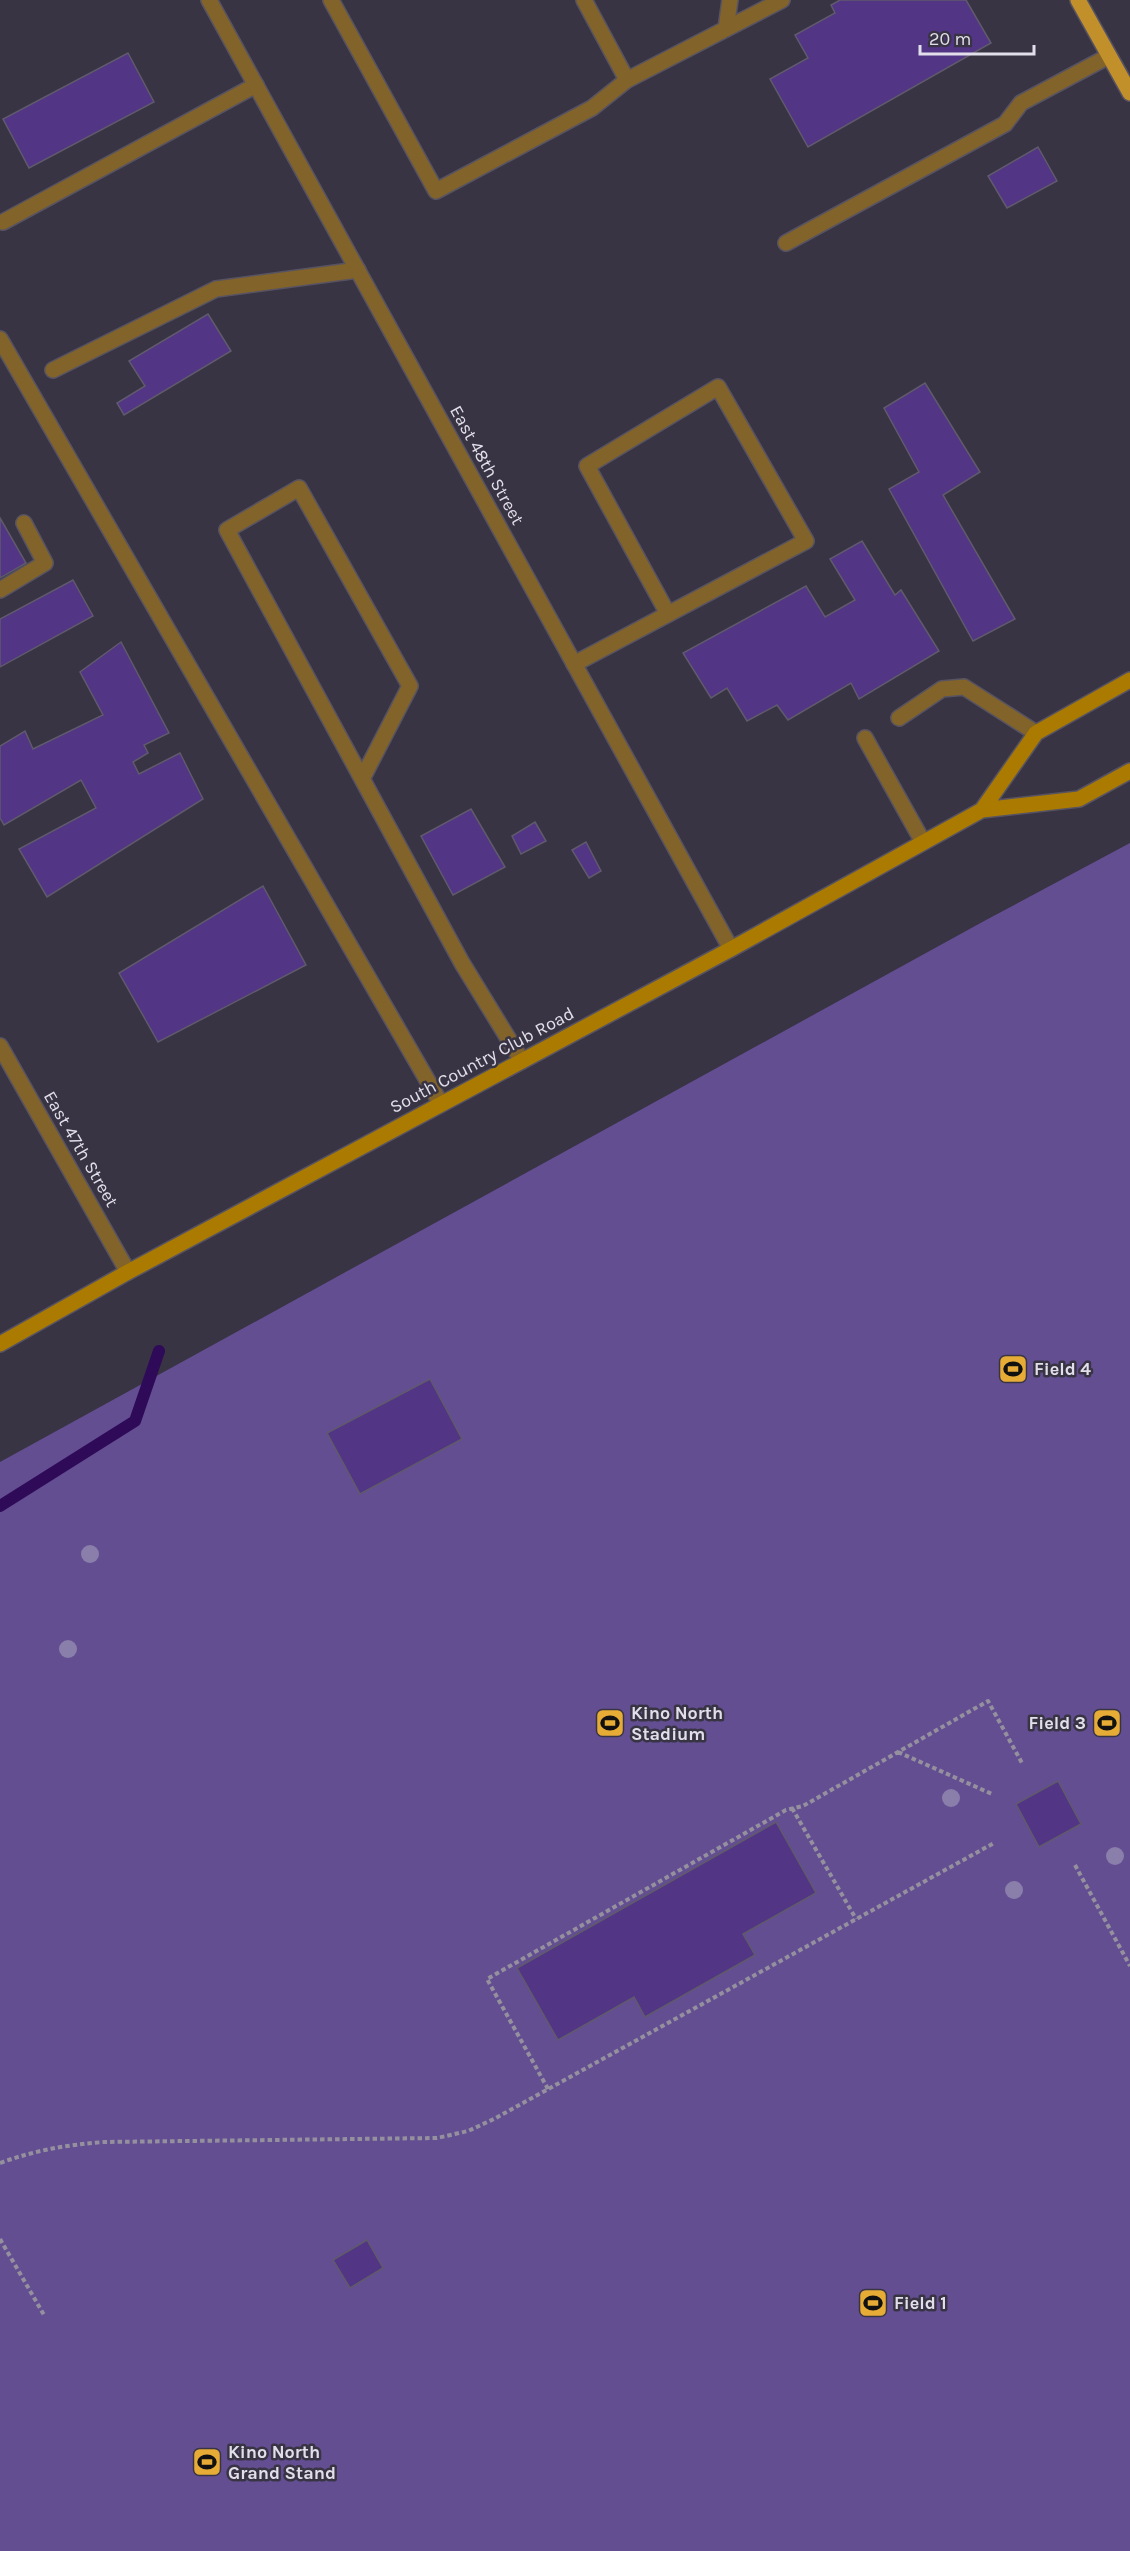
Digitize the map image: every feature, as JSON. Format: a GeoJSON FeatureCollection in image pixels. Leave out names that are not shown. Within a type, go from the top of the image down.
{"type":"FeatureCollection","features":[{"type":"Feature","properties":{"kind":"main road"},"geometry":{"type":"LineString","coordinates":[[1078,0],[1130,93]]}},
{"type":"Feature","properties":{"kind":"street","name":"East 48th Street"},"geometry":{"type":"LineString","coordinates":[[209,0],[731,949]]}},
{"type":"Feature","properties":{"kind":"street"},"geometry":{"type":"LineString","coordinates":[[331,0],[436,191],[592,108],[627,80],[782,0]]}},
{"type":"Feature","properties":{"kind":"street"},"geometry":{"type":"LineString","coordinates":[[584,0],[627,80]]}},
{"type":"Feature","properties":{"kind":"street"},"geometry":{"type":"LineString","coordinates":[[726,29],[730,0]]}},
{"type":"Feature","properties":{"kind":"street"},"geometry":{"type":"LineString","coordinates":[[786,243],[1005,124],[1021,103],[1109,56]]}},
{"type":"Feature","properties":{"kind":"street"},"geometry":{"type":"LineString","coordinates":[[3,222],[256,85]]}},
{"type":"Feature","properties":{"kind":"street"},"geometry":{"type":"LineString","coordinates":[[53,370],[216,289],[358,270]]}},
{"type":"Feature","properties":{"kind":"street"},"geometry":{"type":"LineString","coordinates":[[0,339],[441,1104]]}},
{"type":"Feature","properties":{"kind":"street"},"geometry":{"type":"LineString","coordinates":[[574,664],[806,541],[718,387],[587,466],[668,614]]}},
{"type":"Feature","properties":{"kind":"street"},"geometry":{"type":"LineString","coordinates":[[362,779],[410,686],[299,488],[227,530],[362,779],[462,963],[522,1061]]}},
{"type":"Feature","properties":{"kind":"street"},"geometry":{"type":"LineString","coordinates":[[0,590],[45,563],[24,523]]}},
{"type":"Feature","properties":{"kind":"street","name":"South Country Club Road"},"geometry":{"type":"LineString","coordinates":[[982,810],[1036,733],[1130,680]]}},
{"type":"Feature","properties":{"kind":"street"},"geometry":{"type":"LineString","coordinates":[[899,718],[942,689],[964,687],[1036,733]]}},
{"type":"Feature","properties":{"kind":"street"},"geometry":{"type":"LineString","coordinates":[[865,738],[923,842]]}},
{"type":"Feature","properties":{"kind":"street","name":"South Country Club Road"},"geometry":{"type":"LineString","coordinates":[[0,1344],[128,1272],[731,949],[982,810],[1078,799],[1130,771]]}},
{"type":"Feature","properties":{"kind":"street","name":"East 47th Street"},"geometry":{"type":"LineString","coordinates":[[0,1046],[128,1272]]}},
{"type":"Feature","properties":{"kind":"path"},"geometry":{"type":"LineString","coordinates":[[548,2089],[487,1979],[792,1808],[803,1806],[988,1701],[1022,1763]]}},
{"type":"Feature","properties":{"kind":"path"},"geometry":{"type":"LineString","coordinates":[[897,1752],[992,1794]]}},
{"type":"Feature","properties":{"kind":"path"},"geometry":{"type":"LineString","coordinates":[[792,1808],[856,1918]]}},
{"type":"Feature","properties":{"kind":"path"},"geometry":{"type":"LineString","coordinates":[[0,2163],[35,2151],[104,2142],[370,2141],[437,2138],[468,2131],[994,1843]]}},
{"type":"Feature","properties":{"kind":"path"},"geometry":{"type":"LineString","coordinates":[[1075,1865],[1130,1966]]}},
{"type":"Feature","properties":{"kind":"path"},"geometry":{"type":"LineString","coordinates":[[0,2239],[44,2315]]}},
{"type":"Feature","properties":{"kind":"shaded area"},"geometry":{"type":"Polygon","coordinates":[[[1130,843],[1130,2551],[0,2551],[0,1462],[1130,843]]]}},
{"type":"Feature","properties":{"kind":"building"},"geometry":{"type":"Polygon","coordinates":[[[840,0],[966,0],[991,43],[808,147],[770,79],[808,58],[795,35],[835,13],[831,5],[840,0]]]}},
{"type":"Feature","properties":{"kind":"building"},"geometry":{"type":"Polygon","coordinates":[[[128,53],[154,102],[29,168],[3,119],[128,53]]]}},
{"type":"Feature","properties":{"kind":"building"},"geometry":{"type":"Polygon","coordinates":[[[1038,147],[1057,181],[1007,208],[988,176],[1038,147]]]}},
{"type":"Feature","properties":{"kind":"building"},"geometry":{"type":"Polygon","coordinates":[[[208,314],[231,351],[124,415],[117,403],[145,386],[129,361],[208,314]]]}},
{"type":"Feature","properties":{"kind":"building"},"geometry":{"type":"Polygon","coordinates":[[[925,383],[980,472],[943,495],[1015,619],[973,641],[889,489],[919,472],[884,408],[925,383]]]}},
{"type":"Feature","properties":{"kind":"building"},"geometry":{"type":"Polygon","coordinates":[[[0,518],[26,563],[0,578],[0,518]]]}},
{"type":"Feature","properties":{"kind":"building"},"geometry":{"type":"Polygon","coordinates":[[[862,541],[895,595],[901,590],[939,651],[859,699],[851,683],[788,720],[777,705],[747,721],[727,688],[711,698],[683,653],[806,586],[825,617],[855,600],[830,559],[862,541]]]}},
{"type":"Feature","properties":{"kind":"building"},"geometry":{"type":"Polygon","coordinates":[[[73,580],[93,616],[0,667],[0,619],[73,580]]]}},
{"type":"Feature","properties":{"kind":"building"},"geometry":{"type":"Polygon","coordinates":[[[121,642],[169,733],[144,745],[148,753],[133,762],[139,774],[180,753],[203,799],[47,897],[19,849],[96,808],[81,780],[4,825],[0,818],[0,746],[25,731],[33,749],[103,715],[80,672],[121,642]]]}},
{"type":"Feature","properties":{"kind":"building"},"geometry":{"type":"Polygon","coordinates":[[[471,809],[505,867],[453,895],[421,836],[471,809]]]}},
{"type":"Feature","properties":{"kind":"building"},"geometry":{"type":"Polygon","coordinates":[[[535,822],[546,841],[521,854],[512,836],[535,822]]]}},
{"type":"Feature","properties":{"kind":"building"},"geometry":{"type":"Polygon","coordinates":[[[586,842],[601,871],[589,878],[572,850],[586,842]]]}},
{"type":"Feature","properties":{"kind":"building"},"geometry":{"type":"Polygon","coordinates":[[[263,886],[306,965],[158,1042],[119,973],[263,886]]]}},
{"type":"Feature","properties":{"kind":"building"},"geometry":{"type":"Polygon","coordinates":[[[430,1379],[462,1439],[360,1494],[327,1433],[430,1379]]]}},
{"type":"Feature","properties":{"kind":"building"},"geometry":{"type":"Polygon","coordinates":[[[1058,1781],[1081,1824],[1039,1847],[1016,1804],[1058,1781]]]}},
{"type":"Feature","properties":{"kind":"building"},"geometry":{"type":"Polygon","coordinates":[[[776,1822],[816,1893],[743,1934],[755,1955],[645,2017],[634,1997],[558,2040],[517,1968],[776,1822]]]}},
{"type":"Feature","properties":{"kind":"building"},"geometry":{"type":"Polygon","coordinates":[[[367,2240],[383,2268],[350,2288],[333,2260],[367,2240]]]}},
{"type":"Feature","properties":{"kind":"waterway"},"geometry":{"type":"LineString","coordinates":[[0,1506],[135,1421],[159,1351]]}},
{"type":"Feature","properties":{"kind":"place","name":"Field 4"},"geometry":{"type":"Point","coordinates":[1013,1369]}},
{"type":"Feature","properties":{"kind":"place","name":"Kino North Stadium"},"geometry":{"type":"Point","coordinates":[610,1723]}},
{"type":"Feature","properties":{"kind":"place","name":"Field 3"},"geometry":{"type":"Point","coordinates":[1107,1723]}},
{"type":"Feature","properties":{"kind":"place","name":"Field 1"},"geometry":{"type":"Point","coordinates":[873,2303]}},
{"type":"Feature","properties":{"kind":"place","name":"Kino North Grand Stand"},"geometry":{"type":"Point","coordinates":[207,2462]}}]}
